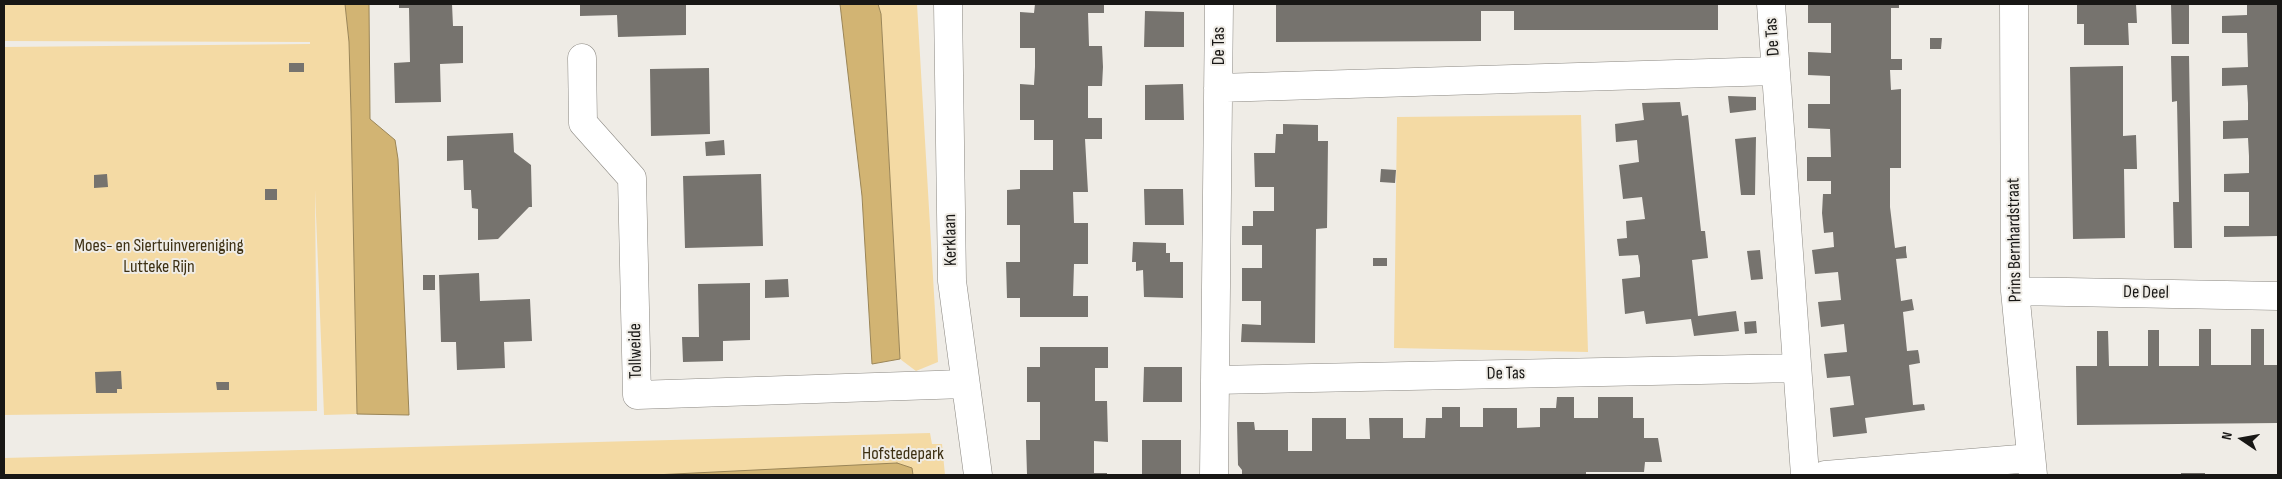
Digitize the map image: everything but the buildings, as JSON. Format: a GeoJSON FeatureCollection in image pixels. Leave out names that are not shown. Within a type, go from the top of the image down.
{"type":"FeatureCollection","features":[{"type":"Feature","properties":{"kind":"street","name":"Kerklaan"},"geometry":{"type":"LineString","coordinates":[[948,4],[952,281],[978,475]]}},
{"type":"Feature","properties":{"kind":"street","name":"De Tas"},"geometry":{"type":"LineString","coordinates":[[1214,475],[1219,4]]}},
{"type":"Feature","properties":{"kind":"street","name":"De Tas"},"geometry":{"type":"LineString","coordinates":[[1771,4],[1805,475]]}},
{"type":"Feature","properties":{"kind":"street","name":"Prins Bernhardstraat"},"geometry":{"type":"LineString","coordinates":[[2014,4],[2015,291],[2032,466]]}},
{"type":"Feature","properties":{"kind":"street","name":"Tollweide"},"geometry":{"type":"LineString","coordinates":[[582,58],[583,123],[632,178],[637,395],[965,384]]}},
{"type":"Feature","properties":{"kind":"street","name":"De Tas"},"geometry":{"type":"LineString","coordinates":[[1218,88],[1775,71]]}},
{"type":"Feature","properties":{"kind":"street","name":"De Deel"},"geometry":{"type":"LineString","coordinates":[[2015,291],[2278,296]]}},
{"type":"Feature","properties":{"kind":"street","name":"De Tas"},"geometry":{"type":"LineString","coordinates":[[1215,380],[1797,368]]}},
{"type":"Feature","properties":{"kind":"street"},"geometry":{"type":"LineString","coordinates":[[1825,475],[2032,466]]}},
{"type":"Feature","properties":{"kind":"green space","name":"Moes- en Siertuinvereniging Lutteke Rijn"},"geometry":{"type":"Polygon","coordinates":[[[4,4],[345,4],[349,42],[357,414],[324,415],[315,190],[317,411],[4,415],[4,47],[310,44],[310,42],[4,41],[4,4]]]}},
{"type":"Feature","properties":{"kind":"green space"},"geometry":{"type":"Polygon","coordinates":[[[878,4],[917,4],[938,362],[916,371],[900,359],[881,14],[878,4]]]}},
{"type":"Feature","properties":{"kind":"green space"},"geometry":{"type":"Polygon","coordinates":[[[1581,115],[1588,352],[1394,348],[1397,117],[1581,115]]]}},
{"type":"Feature","properties":{"kind":"green space","name":"Hofstedepark"},"geometry":{"type":"Polygon","coordinates":[[[930,433],[932,444],[942,444],[945,475],[4,475],[4,458],[930,433]]]}},
{"type":"Feature","properties":{"kind":"shaded area"},"geometry":{"type":"Polygon","coordinates":[[[345,4],[369,4],[370,119],[395,140],[398,159],[409,415],[357,414],[349,42],[345,4]]]}},
{"type":"Feature","properties":{"kind":"shaded area"},"geometry":{"type":"Polygon","coordinates":[[[840,4],[878,4],[881,14],[900,359],[872,364],[862,196],[840,4]]]}},
{"type":"Feature","properties":{"kind":"shaded area"},"geometry":{"type":"Polygon","coordinates":[[[897,463],[912,468],[913,475],[654,475],[897,463]]]}}]}
